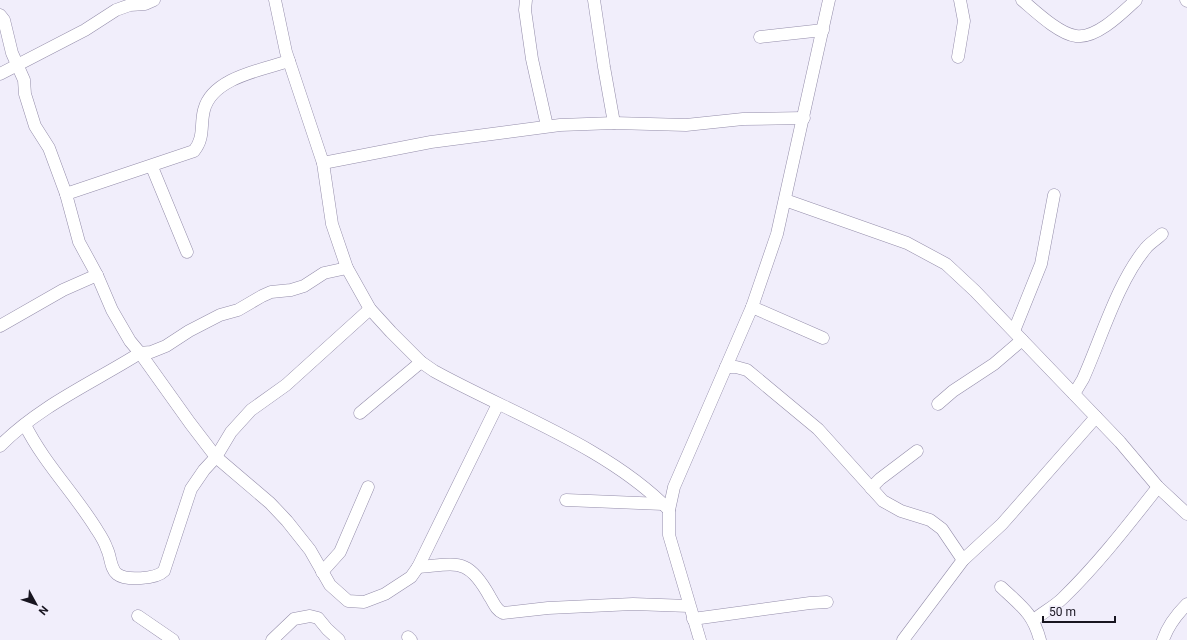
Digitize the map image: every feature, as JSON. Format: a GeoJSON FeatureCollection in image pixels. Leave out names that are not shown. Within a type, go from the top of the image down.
{"type":"FeatureCollection","features":[{"type":"Feature","properties":{"kind":"street"},"geometry":{"type":"LineString","coordinates":[[0,74],[85,30],[116,10],[154,0]]}},
{"type":"Feature","properties":{"kind":"street"},"geometry":{"type":"LineString","coordinates":[[275,0],[289,61],[323,163],[332,224],[347,268],[370,309],[421,362],[434,371],[588,450],[643,486],[666,507]]}},
{"type":"Feature","properties":{"kind":"street"},"geometry":{"type":"LineString","coordinates":[[526,0],[525,10],[532,59],[547,126]]}},
{"type":"Feature","properties":{"kind":"street"},"geometry":{"type":"LineString","coordinates":[[594,0],[614,123]]}},
{"type":"Feature","properties":{"kind":"street"},"geometry":{"type":"LineString","coordinates":[[700,640],[669,534],[666,507],[687,455],[752,307],[777,234],[829,0]]}},
{"type":"Feature","properties":{"kind":"street"},"geometry":{"type":"LineString","coordinates":[[958,57],[964,21],[960,0]]}},
{"type":"Feature","properties":{"kind":"street"},"geometry":{"type":"LineString","coordinates":[[1022,0],[1039,16],[1057,28],[1076,36],[1091,34],[1108,24],[1136,0]]}},
{"type":"Feature","properties":{"kind":"street"},"geometry":{"type":"LineString","coordinates":[[0,15],[4,20],[17,65],[24,80],[25,94],[35,126],[49,148],[66,194],[79,242],[97,275],[117,319],[130,341],[216,457],[283,516],[310,550],[330,584],[348,601],[364,602],[385,594],[410,577],[418,567],[498,404]]}},
{"type":"Feature","properties":{"kind":"street"},"geometry":{"type":"LineString","coordinates":[[760,37],[823,30]]}},
{"type":"Feature","properties":{"kind":"street"},"geometry":{"type":"LineString","coordinates":[[66,194],[194,151],[201,142],[204,110],[208,98],[215,90],[224,83],[289,61]]}},
{"type":"Feature","properties":{"kind":"street"},"geometry":{"type":"LineString","coordinates":[[323,163],[431,142],[547,126],[614,123],[678,125],[743,118],[804,118]]}},
{"type":"Feature","properties":{"kind":"street"},"geometry":{"type":"LineString","coordinates":[[152,166],[187,252]]}},
{"type":"Feature","properties":{"kind":"street"},"geometry":{"type":"LineString","coordinates":[[938,404],[954,391],[994,364],[1018,335],[1041,264],[1048,219],[1054,195]]}},
{"type":"Feature","properties":{"kind":"street"},"geometry":{"type":"LineString","coordinates":[[785,200],[907,243],[946,264],[1018,335],[1096,417],[1158,487],[1187,514]]}},
{"type":"Feature","properties":{"kind":"street"},"geometry":{"type":"LineString","coordinates":[[1074,394],[1085,373],[1124,282],[1135,262],[1147,247],[1162,234]]}},
{"type":"Feature","properties":{"kind":"street"},"geometry":{"type":"LineString","coordinates":[[0,446],[25,424],[58,402],[140,353],[151,352],[166,346],[189,331],[220,315],[238,310],[271,292],[291,290],[304,286],[324,274],[347,268]]}},
{"type":"Feature","properties":{"kind":"street"},"geometry":{"type":"LineString","coordinates":[[0,326],[63,290],[97,275]]}},
{"type":"Feature","properties":{"kind":"street"},"geometry":{"type":"LineString","coordinates":[[752,307],[823,338]]}},
{"type":"Feature","properties":{"kind":"street"},"geometry":{"type":"LineString","coordinates":[[25,424],[48,462],[94,524],[108,550],[114,570],[117,574],[123,577],[140,578],[157,576],[164,571],[191,489],[204,470],[216,457],[231,432],[251,410],[286,385],[370,309]]}},
{"type":"Feature","properties":{"kind":"street"},"geometry":{"type":"LineString","coordinates":[[360,413],[421,362]]}},
{"type":"Feature","properties":{"kind":"street"},"geometry":{"type":"LineString","coordinates":[[726,368],[736,367],[747,370],[757,378],[818,429],[883,501],[891,507],[930,520],[942,529],[963,560]]}},
{"type":"Feature","properties":{"kind":"street"},"geometry":{"type":"LineString","coordinates":[[903,640],[963,560],[1002,524],[1096,417]]}},
{"type":"Feature","properties":{"kind":"street"},"geometry":{"type":"LineString","coordinates":[[871,488],[880,479],[917,451]]}},
{"type":"Feature","properties":{"kind":"street"},"geometry":{"type":"LineString","coordinates":[[322,572],[340,552],[368,487]]}},
{"type":"Feature","properties":{"kind":"street"},"geometry":{"type":"LineString","coordinates":[[1034,620],[1061,600],[1103,556],[1158,487]]}},
{"type":"Feature","properties":{"kind":"street"},"geometry":{"type":"LineString","coordinates":[[566,500],[666,507]]}},
{"type":"Feature","properties":{"kind":"street"},"geometry":{"type":"LineString","coordinates":[[418,567],[462,565],[470,569],[482,582],[496,608],[503,613],[548,608],[633,604],[689,606]]}},
{"type":"Feature","properties":{"kind":"street"},"geometry":{"type":"LineString","coordinates":[[1001,587],[1034,620],[1040,640]]}},
{"type":"Feature","properties":{"kind":"street"},"geometry":{"type":"LineString","coordinates":[[693,619],[827,602]]}},
{"type":"Feature","properties":{"kind":"street"},"geometry":{"type":"LineString","coordinates":[[1163,640],[1167,629],[1176,615],[1187,604]]}},
{"type":"Feature","properties":{"kind":"street"},"geometry":{"type":"LineString","coordinates":[[138,616],[173,640]]}},
{"type":"Feature","properties":{"kind":"street"},"geometry":{"type":"LineString","coordinates":[[272,640],[294,619],[310,616],[318,618],[339,640]]}}]}
